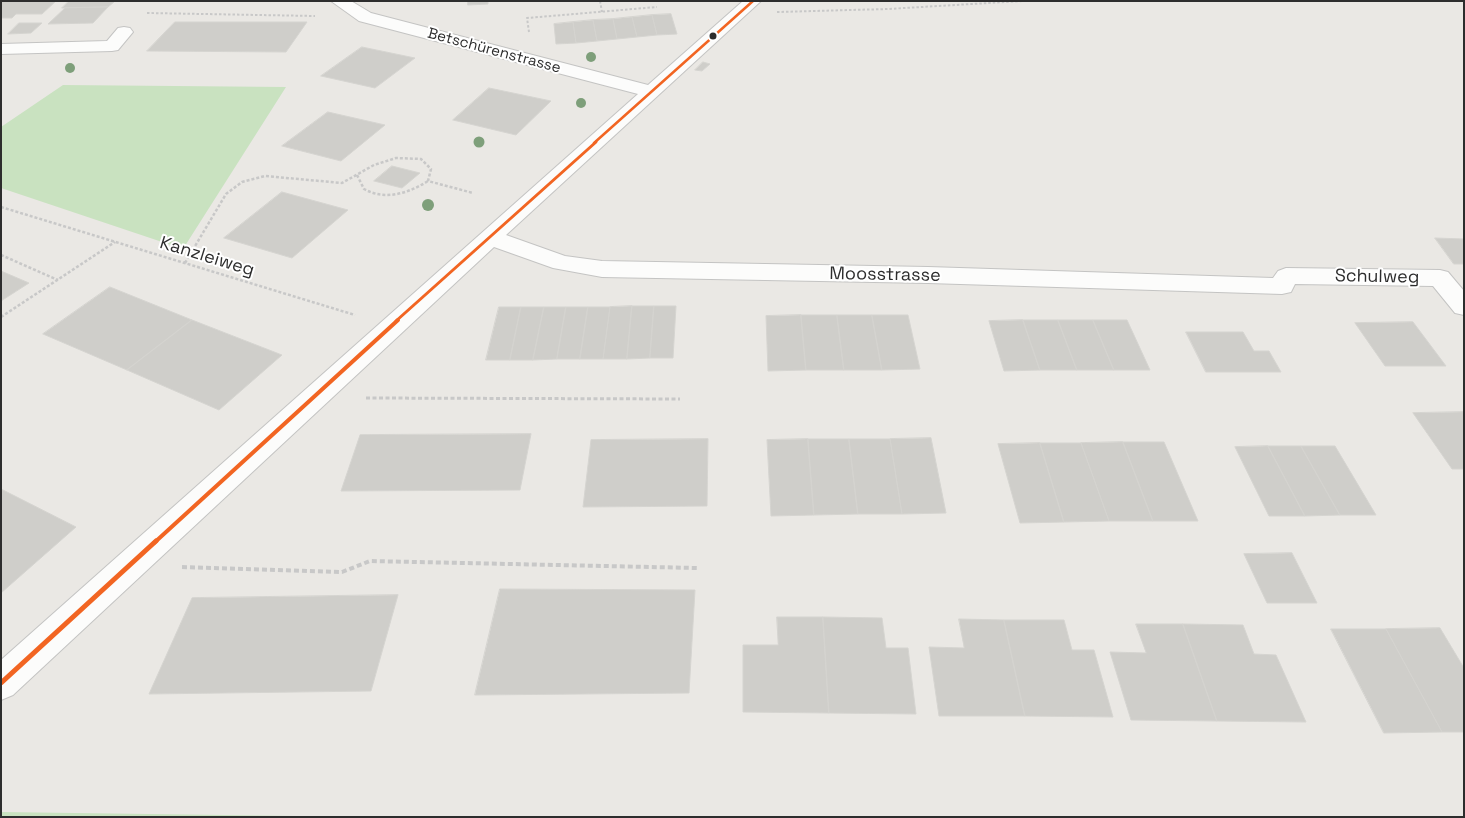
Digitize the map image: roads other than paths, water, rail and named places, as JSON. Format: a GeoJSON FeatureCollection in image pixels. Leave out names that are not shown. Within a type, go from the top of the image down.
{"type":"FeatureCollection","features":[{"type":"Feature","properties":{"kind":"street","name":"Betschürenstrasse"},"geometry":{"type":"LineString","coordinates":[[339,1],[365,17],[652,92]]}},
{"type":"Feature","properties":{"kind":"street"},"geometry":{"type":"LineString","coordinates":[[1,683],[402,317],[492,238],[746,7]]}},
{"type":"Feature","properties":{"kind":"street"},"geometry":{"type":"LineString","coordinates":[[1,49],[112,46],[124,32]]}},
{"type":"Feature","properties":{"kind":"street","name":"Moosstrasse"},"geometry":{"type":"LineString","coordinates":[[492,238],[561,263],[602,269],[918,275],[1282,286]]}},
{"type":"Feature","properties":{"kind":"street","name":"Schulweg"},"geometry":{"type":"LineString","coordinates":[[1282,286],[1286,276],[1440,278],[1464,307]]}}]}
